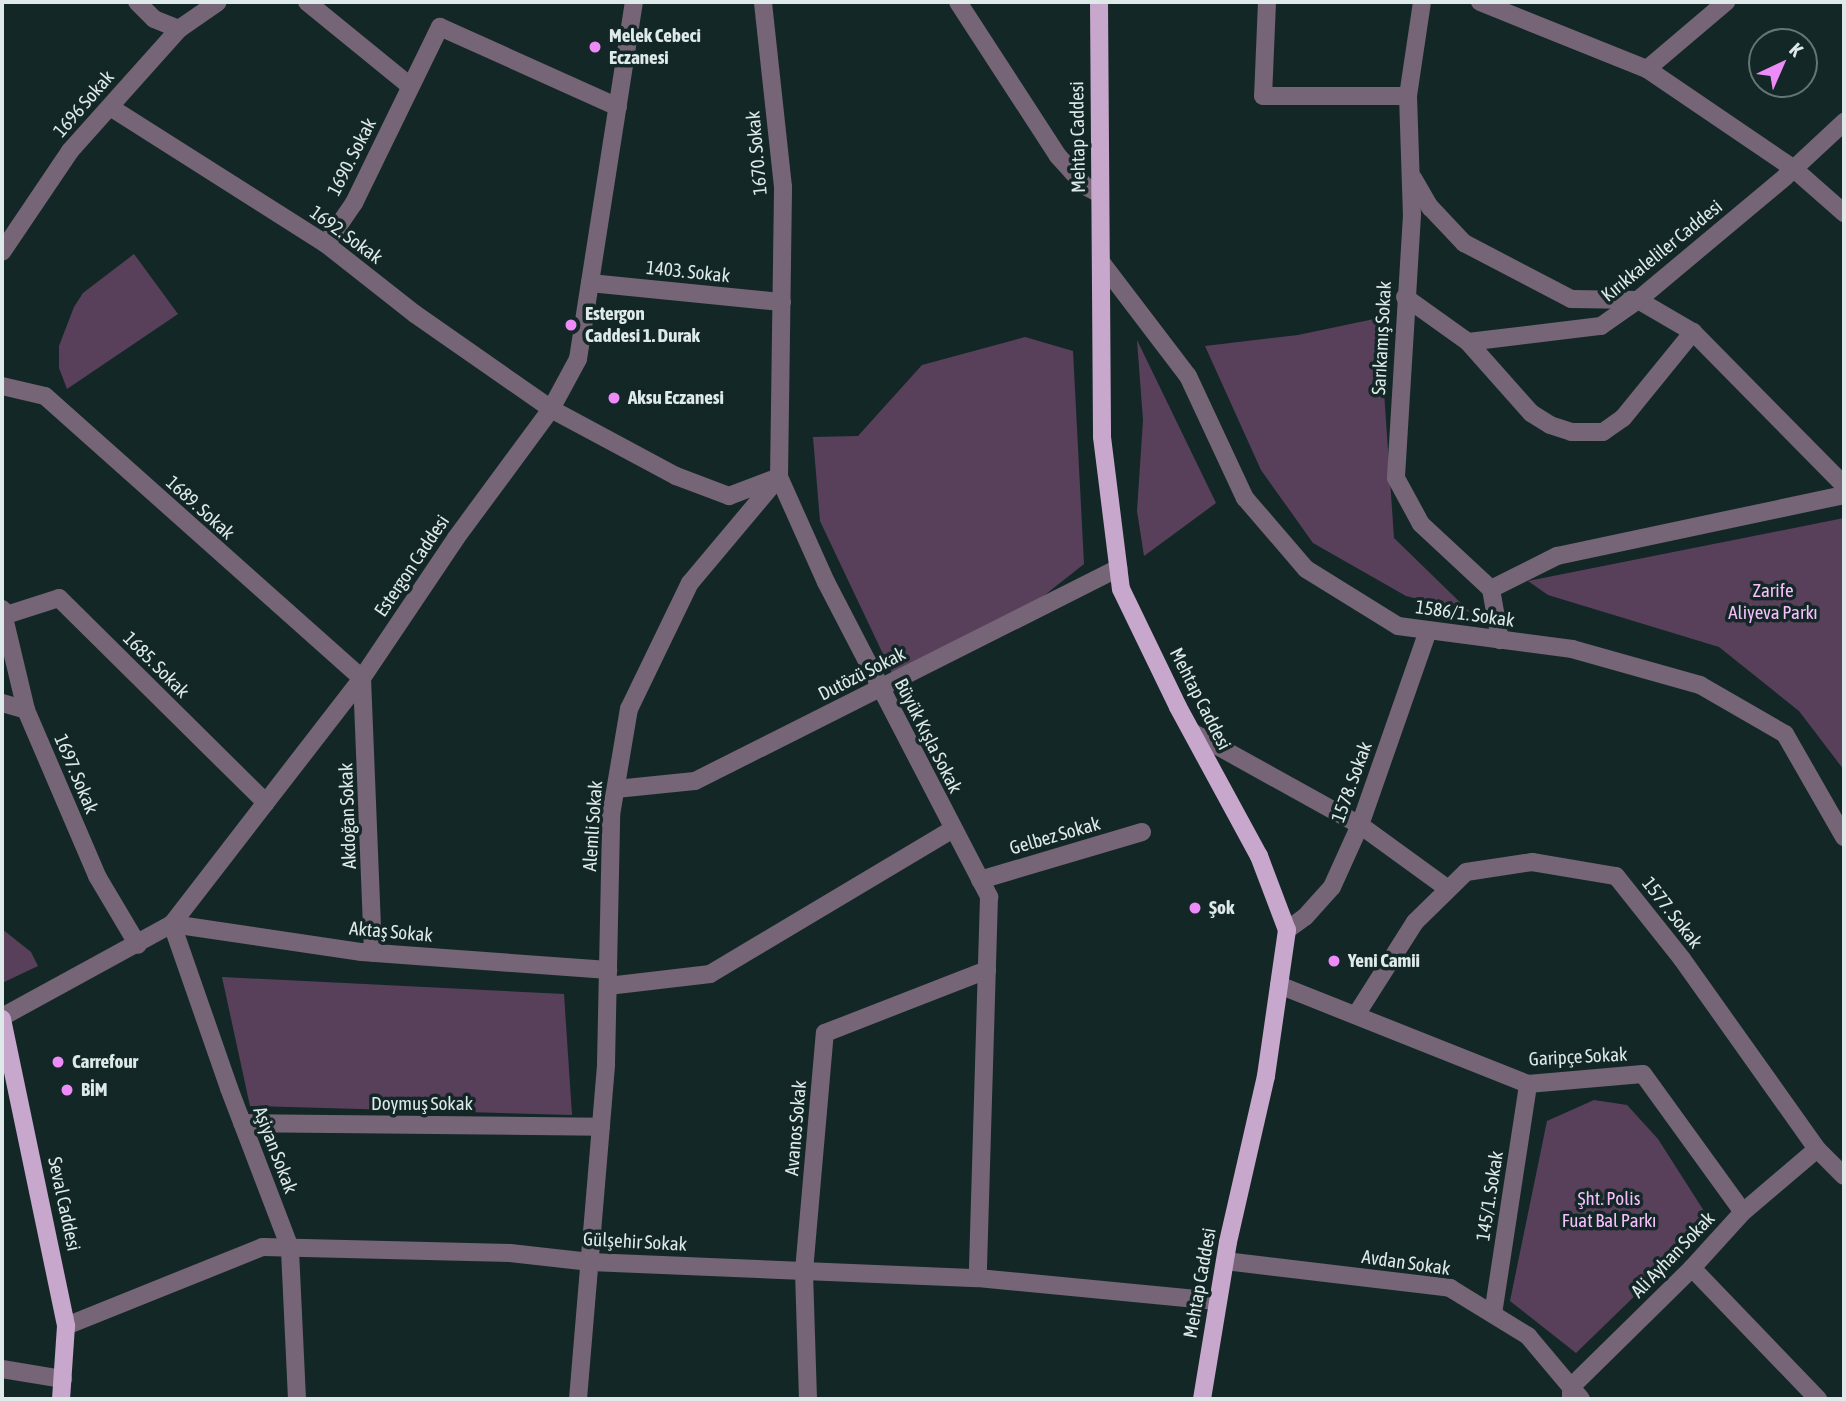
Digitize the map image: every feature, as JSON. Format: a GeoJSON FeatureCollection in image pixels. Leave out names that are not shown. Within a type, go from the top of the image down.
{"type":"FeatureCollection","features":[{"type":"Feature","properties":{"kind":"main road","name":"Mehtap Caddesi"},"geometry":{"type":"LineString","coordinates":[[1098,2],[1102,437],[1121,589],[1192,732],[1259,856],[1287,930],[1266,1076],[1217,1301],[1202,1399]]}},
{"type":"Feature","properties":{"kind":"main road","name":"Seval Caddesi"},"geometry":{"type":"LineString","coordinates":[[2,1018],[66,1326],[61,1399]]}},
{"type":"Feature","properties":{"kind":"street"},"geometry":{"type":"LineString","coordinates":[[136,2],[154,19],[179,29]]}},
{"type":"Feature","properties":{"kind":"street","name":"1696 Sokak"},"geometry":{"type":"LineString","coordinates":[[2,252],[70,151],[179,29],[219,2]]}},
{"type":"Feature","properties":{"kind":"street"},"geometry":{"type":"LineString","coordinates":[[307,2],[410,86]]}},
{"type":"Feature","properties":{"kind":"street","name":"Estergon Caddesi"},"geometry":{"type":"LineString","coordinates":[[2,1018],[172,924],[362,678],[456,538],[551,409],[578,359],[634,2]]}},
{"type":"Feature","properties":{"kind":"street","name":"1670. Sokak"},"geometry":{"type":"LineString","coordinates":[[764,2],[783,187],[782,302]]}},
{"type":"Feature","properties":{"kind":"street"},"geometry":{"type":"LineString","coordinates":[[958,2],[1058,156],[1085,186],[1100,194]]}},
{"type":"Feature","properties":{"kind":"street"},"geometry":{"type":"LineString","coordinates":[[1267,2],[1263,96],[1408,96]]}},
{"type":"Feature","properties":{"kind":"street","name":"Sarıkamış Sokak"},"geometry":{"type":"LineString","coordinates":[[1422,2],[1408,96],[1412,215],[1396,478],[1421,524],[1491,589]]}},
{"type":"Feature","properties":{"kind":"street"},"geometry":{"type":"LineString","coordinates":[[1479,2],[1506,6],[1647,69],[1794,169],[1844,214]]}},
{"type":"Feature","properties":{"kind":"street"},"geometry":{"type":"LineString","coordinates":[[1647,69],[1726,2]]}},
{"type":"Feature","properties":{"kind":"street","name":"1690. Sokak"},"geometry":{"type":"LineString","coordinates":[[326,244],[354,203],[440,27],[618,107]]}},
{"type":"Feature","properties":{"kind":"street","name":"1692. Sokak"},"geometry":{"type":"LineString","coordinates":[[110,107],[326,244],[415,314],[551,409]]}},
{"type":"Feature","properties":{"kind":"street","name":"Kırıkkaleliler Caddesi"},"geometry":{"type":"LineString","coordinates":[[1468,342],[1601,326],[1638,300],[1794,169],[1844,122]]}},
{"type":"Feature","properties":{"kind":"street"},"geometry":{"type":"LineString","coordinates":[[1411,175],[1430,207],[1464,243],[1571,299],[1638,300],[1693,332],[1844,485]]}},
{"type":"Feature","properties":{"kind":"street","name":"1586/1. Sokak"},"geometry":{"type":"LineString","coordinates":[[1101,262],[1188,376],[1245,498],[1306,569],[1398,626],[1572,649],[1700,685],[1785,734],[1844,837]]}},
{"type":"Feature","properties":{"kind":"street","name":"1403. Sokak"},"geometry":{"type":"LineString","coordinates":[[590,283],[782,302]]}},
{"type":"Feature","properties":{"kind":"street"},"geometry":{"type":"LineString","coordinates":[[1405,298],[1468,342],[1531,413],[1550,425],[1571,432],[1603,432],[1623,418],[1693,332]]}},
{"type":"Feature","properties":{"kind":"street"},"geometry":{"type":"LineString","coordinates":[[551,409],[676,476],[729,496],[779,477],[782,302]]}},
{"type":"Feature","properties":{"kind":"street","name":"1689. Sokak"},"geometry":{"type":"LineString","coordinates":[[2,386],[45,396],[362,678]]}},
{"type":"Feature","properties":{"kind":"street","name":"Büyük Kışla Sokak"},"geometry":{"type":"LineString","coordinates":[[779,477],[826,582],[989,897],[978,1278]]}},
{"type":"Feature","properties":{"kind":"street","name":"Alemli Sokak"},"geometry":{"type":"LineString","coordinates":[[578,1399],[601,1127],[608,978],[611,815],[629,709],[690,583],[779,477]]}},
{"type":"Feature","properties":{"kind":"street"},"geometry":{"type":"LineString","coordinates":[[1500,640],[1491,589],[1557,556],[1844,495]]}},
{"type":"Feature","properties":{"kind":"street","name":"Dutözü Sokak"},"geometry":{"type":"LineString","coordinates":[[616,789],[695,781],[1119,568]]}},
{"type":"Feature","properties":{"kind":"street","name":"1685. Sokak"},"geometry":{"type":"LineString","coordinates":[[3,613],[59,598],[266,803]]}},
{"type":"Feature","properties":{"kind":"street","name":"1697. Sokak"},"geometry":{"type":"LineString","coordinates":[[3,613],[26,710],[97,876],[138,945]]}},
{"type":"Feature","properties":{"kind":"street","name":"1578. Sokak"},"geometry":{"type":"LineString","coordinates":[[1287,930],[1305,917],[1332,887],[1360,825],[1428,631]]}},
{"type":"Feature","properties":{"kind":"street","name":"Akdoğan Sokak"},"geometry":{"type":"LineString","coordinates":[[362,678],[373,953]]}},
{"type":"Feature","properties":{"kind":"street"},"geometry":{"type":"LineString","coordinates":[[2,703],[26,710]]}},
{"type":"Feature","properties":{"kind":"street"},"geometry":{"type":"LineString","coordinates":[[1192,732],[1360,825],[1448,889]]}},
{"type":"Feature","properties":{"kind":"street","name":"Aktaş Sokak"},"geometry":{"type":"LineString","coordinates":[[172,924],[373,953],[608,978],[710,974],[953,829]]}},
{"type":"Feature","properties":{"kind":"street","name":"Gelbez Sokak"},"geometry":{"type":"LineString","coordinates":[[980,880],[1142,832]]}},
{"type":"Feature","properties":{"kind":"street","name":"1577. Sokak"},"geometry":{"type":"LineString","coordinates":[[1356,1015],[1415,922],[1466,872],[1532,862],[1616,876],[1682,959],[1818,1149],[1844,1176]]}},
{"type":"Feature","properties":{"kind":"street","name":"Aşiyan Sokak"},"geometry":{"type":"LineString","coordinates":[[172,924],[242,1123],[290,1248],[297,1399]]}},
{"type":"Feature","properties":{"kind":"street","name":"Avanos Sokak"},"geometry":{"type":"LineString","coordinates":[[808,1399],[804,1271],[825,1034],[987,970]]}},
{"type":"Feature","properties":{"kind":"street","name":"Garipçe Sokak"},"geometry":{"type":"LineString","coordinates":[[1279,985],[1528,1084],[1643,1074],[1743,1212]]}},
{"type":"Feature","properties":{"kind":"street","name":"145/1. Sokak"},"geometry":{"type":"LineString","coordinates":[[1493,1314],[1528,1084]]}},
{"type":"Feature","properties":{"kind":"street","name":"Doymuş Sokak"},"geometry":{"type":"LineString","coordinates":[[242,1123],[601,1127]]}},
{"type":"Feature","properties":{"kind":"street","name":"Ali Ayhan Sokak"},"geometry":{"type":"LineString","coordinates":[[1574,1395],[1743,1212],[1818,1149]]}},
{"type":"Feature","properties":{"kind":"street","name":"Gülşehir Sokak"},"geometry":{"type":"LineString","coordinates":[[66,1326],[263,1247],[510,1253],[590,1262],[978,1278],[1217,1301]]}},
{"type":"Feature","properties":{"kind":"street","name":"Avdan Sokak"},"geometry":{"type":"LineString","coordinates":[[1225,1261],[1450,1288],[1528,1336],[1574,1395]]}},
{"type":"Feature","properties":{"kind":"street"},"geometry":{"type":"LineString","coordinates":[[1692,1268],[1818,1399]]}},
{"type":"Feature","properties":{"kind":"street"},"geometry":{"type":"LineString","coordinates":[[2,1369],[63,1379]]}},
{"type":"Feature","properties":{"kind":"green space"},"geometry":{"type":"Polygon","coordinates":[[[134,254],[178,314],[67,389],[59,368],[59,346],[74,307],[83,293],[134,254]]]}},
{"type":"Feature","properties":{"kind":"green space"},"geometry":{"type":"Polygon","coordinates":[[[1379,318],[1394,538],[1470,612],[1406,596],[1313,543],[1261,470],[1205,346],[1298,335],[1379,318]]]}},
{"type":"Feature","properties":{"kind":"green space"},"geometry":{"type":"Polygon","coordinates":[[[1025,337],[1073,351],[1084,564],[1017,617],[892,673],[820,521],[813,437],[858,436],[922,365],[1025,337]]]}},
{"type":"Feature","properties":{"kind":"green space"},"geometry":{"type":"Polygon","coordinates":[[[1137,340],[1216,503],[1144,556],[1137,511],[1143,420],[1137,340]]]}},
{"type":"Feature","properties":{"kind":"green space","name":"Zarife Aliyeva Parkı"},"geometry":{"type":"Polygon","coordinates":[[[1844,518],[1844,770],[1799,711],[1719,647],[1548,595],[1528,581],[1844,518]]]}},
{"type":"Feature","properties":{"kind":"green space"},"geometry":{"type":"Polygon","coordinates":[[[2,929],[31,952],[38,966],[2,983],[2,929]]]}},
{"type":"Feature","properties":{"kind":"green space"},"geometry":{"type":"Polygon","coordinates":[[[222,977],[564,994],[572,1115],[250,1106],[222,977]]]}},
{"type":"Feature","properties":{"kind":"green space","name":"Şht. Polis Fuat Bal Parkı"},"geometry":{"type":"Polygon","coordinates":[[[1594,1100],[1627,1105],[1658,1139],[1711,1222],[1576,1353],[1510,1301],[1547,1121],[1594,1100]]]}},
{"type":"Feature","properties":{"kind":"place","name":"Melek Cebeci Eczanesi"},"geometry":{"type":"Point","coordinates":[595,47]}},
{"type":"Feature","properties":{"kind":"place","name":"Estergon Caddesi 1. Durak"},"geometry":{"type":"Point","coordinates":[571,325]}},
{"type":"Feature","properties":{"kind":"place","name":"Aksu Eczanesi"},"geometry":{"type":"Point","coordinates":[614,398]}},
{"type":"Feature","properties":{"kind":"place","name":"Şok"},"geometry":{"type":"Point","coordinates":[1195,908]}},
{"type":"Feature","properties":{"kind":"place","name":"Yeni Camii"},"geometry":{"type":"Point","coordinates":[1334,961]}},
{"type":"Feature","properties":{"kind":"place","name":"Carrefour"},"geometry":{"type":"Point","coordinates":[58,1062]}},
{"type":"Feature","properties":{"kind":"place","name":"BİM"},"geometry":{"type":"Point","coordinates":[67,1090]}}]}
